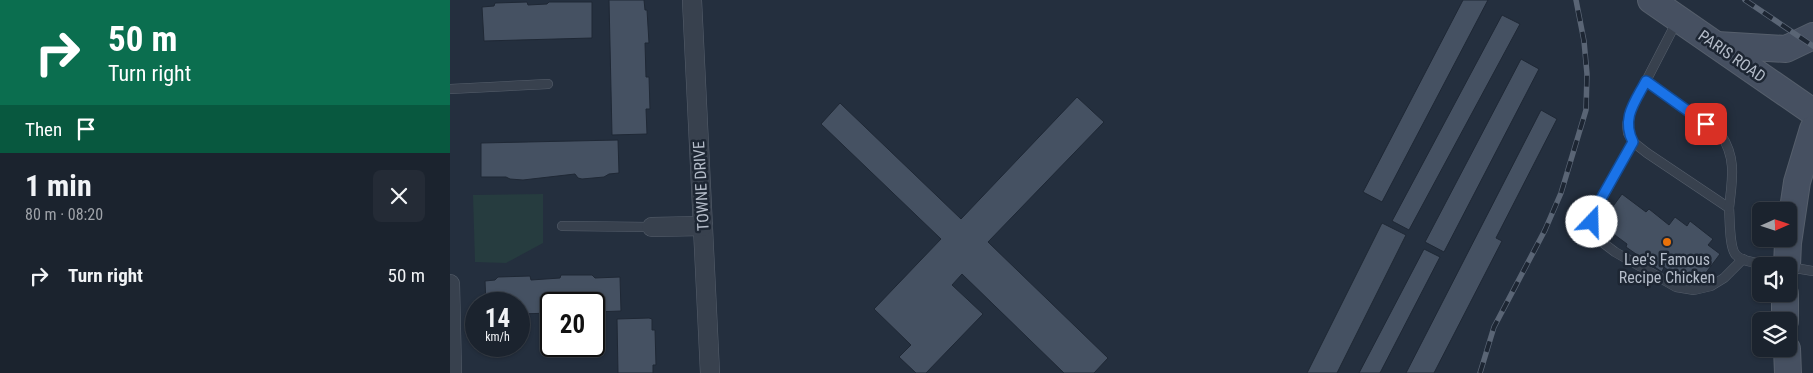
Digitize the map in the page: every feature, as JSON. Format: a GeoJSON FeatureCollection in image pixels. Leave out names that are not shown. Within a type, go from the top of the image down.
{"type":"FeatureCollection","features":[{"type":"Feature","properties":{"kind":"main road","name":"PARIS ROAD"},"geometry":{"type":"LineString","coordinates":[[1651,0],[1813,112]]}},
{"type":"Feature","properties":{"kind":"main road"},"geometry":{"type":"LineString","coordinates":[[1716,45],[1786,49],[1813,36]]}},
{"type":"Feature","properties":{"kind":"main road"},"geometry":{"type":"LineString","coordinates":[[1791,257],[1803,208],[1797,182],[1813,129]]}},
{"type":"Feature","properties":{"kind":"main road"},"geometry":{"type":"LineString","coordinates":[[1787,357],[1788,373]]}},
{"type":"Feature","properties":{"kind":"street","name":"TOWNE DRIVE"},"geometry":{"type":"LineString","coordinates":[[692,0],[710,373]]}},
{"type":"Feature","properties":{"kind":"street"},"geometry":{"type":"LineString","coordinates":[[652,227],[703,226]]}},
{"type":"Feature","properties":{"kind":"street"},"geometry":{"type":"LineString","coordinates":[[450,284],[452,373]]}},
{"type":"Feature","properties":{"kind":"lane"},"geometry":{"type":"LineString","coordinates":[[1678,19],[1630,112],[1627,125],[1628,133],[1633,142],[1647,153],[1729,208]]}},
{"type":"Feature","properties":{"kind":"lane"},"geometry":{"type":"LineString","coordinates":[[1646,81],[1721,135],[1729,146],[1733,180],[1729,208],[1732,247],[1735,254],[1743,259],[1752,261]]}},
{"type":"Feature","properties":{"kind":"lane"},"geometry":{"type":"LineString","coordinates":[[450,89],[548,84]]}},
{"type":"Feature","properties":{"kind":"lane"},"geometry":{"type":"LineString","coordinates":[[1633,142],[1594,213],[1593,231],[1598,239],[1615,252],[1676,287],[1694,290],[1711,286],[1724,278],[1743,259]]}},
{"type":"Feature","properties":{"kind":"lane"},"geometry":{"type":"LineString","coordinates":[[562,226],[652,227]]}},
{"type":"Feature","properties":{"kind":"lane"},"geometry":{"type":"LineString","coordinates":[[1797,268],[1813,271]]}},
{"type":"Feature","properties":{"kind":"green space"},"geometry":{"type":"Polygon","coordinates":[[[543,194],[543,243],[506,263],[475,262],[473,195],[543,194]]]}},
{"type":"Feature","properties":{"kind":"building"},"geometry":{"type":"Polygon","coordinates":[[[609,0],[644,0],[645,10],[647,10],[649,43],[645,43],[646,77],[649,77],[650,109],[646,109],[647,134],[612,135],[609,0]]]}},
{"type":"Feature","properties":{"kind":"building"},"geometry":{"type":"Polygon","coordinates":[[[1463,0],[1488,0],[1382,202],[1363,192],[1463,0]]]}},
{"type":"Feature","properties":{"kind":"building"},"geometry":{"type":"Polygon","coordinates":[[[527,2],[528,5],[547,4],[549,2],[592,2],[592,38],[484,41],[482,7],[494,6],[495,3],[527,2]]]}},
{"type":"Feature","properties":{"kind":"building"},"geometry":{"type":"Polygon","coordinates":[[[1502,15],[1520,24],[1409,230],[1392,221],[1502,15]]]}},
{"type":"Feature","properties":{"kind":"building"},"geometry":{"type":"Polygon","coordinates":[[[1521,59],[1539,69],[1444,252],[1425,242],[1521,59]]]}},
{"type":"Feature","properties":{"kind":"building"},"geometry":{"type":"Polygon","coordinates":[[[1077,97],[1104,122],[988,242],[1108,358],[1094,373],[1064,373],[962,274],[952,285],[983,314],[926,373],[916,373],[899,357],[911,345],[874,309],[941,239],[821,124],[840,103],[961,219],[1077,97]]]}},
{"type":"Feature","properties":{"kind":"building"},"geometry":{"type":"Polygon","coordinates":[[[1541,110],[1557,119],[1496,238],[1502,241],[1434,373],[1406,373],[1541,110]]]}},
{"type":"Feature","properties":{"kind":"building"},"geometry":{"type":"Polygon","coordinates":[[[618,140],[619,173],[609,174],[604,177],[582,179],[578,178],[575,174],[523,180],[506,177],[481,177],[481,143],[618,140]]]}},
{"type":"Feature","properties":{"kind":"building","name":"Lee's Famous Recipe Chicken"},"geometry":{"type":"Polygon","coordinates":[[[1622,194],[1646,212],[1649,209],[1669,225],[1675,217],[1687,226],[1690,221],[1713,239],[1708,245],[1720,254],[1693,290],[1664,267],[1662,272],[1626,247],[1627,244],[1600,224],[1622,194]]]}},
{"type":"Feature","properties":{"kind":"building"},"geometry":{"type":"Polygon","coordinates":[[[1382,223],[1406,235],[1337,373],[1307,373],[1382,223]]]}},
{"type":"Feature","properties":{"kind":"building"},"geometry":{"type":"Polygon","coordinates":[[[1424,249],[1440,257],[1380,373],[1359,373],[1424,249]]]}},
{"type":"Feature","properties":{"kind":"building"},"geometry":{"type":"Polygon","coordinates":[[[561,275],[592,275],[595,278],[620,277],[621,311],[605,312],[605,292],[540,292],[540,313],[530,314],[530,292],[485,292],[485,281],[495,280],[498,277],[530,276],[531,280],[560,278],[561,275]]]}},
{"type":"Feature","properties":{"kind":"building"},"geometry":{"type":"Polygon","coordinates":[[[617,319],[652,319],[652,330],[655,330],[656,365],[653,365],[653,373],[618,373],[617,319]]]}},
{"type":"Feature","properties":{"kind":"railway"},"geometry":{"type":"LineString","coordinates":[[1480,373],[1494,327],[1545,230],[1561,193],[1586,110],[1587,74],[1584,41],[1576,0]]}},
{"type":"Feature","properties":{"kind":"railway"},"geometry":{"type":"LineString","coordinates":[[1745,0],[1813,46]]}},
{"type":"Feature","properties":{"kind":"place","name":"Lee's Famous Recipe Chicken"},"geometry":{"type":"Point","coordinates":[1667,242]}},
{"type":"Feature","properties":{"kind":"route"},"geometry":{"type":"LineString","coordinates":[[1592,222],[1602,197],[1633,142],[1628,133],[1627,125],[1630,112],[1646,81],[1706,124]]}}]}
